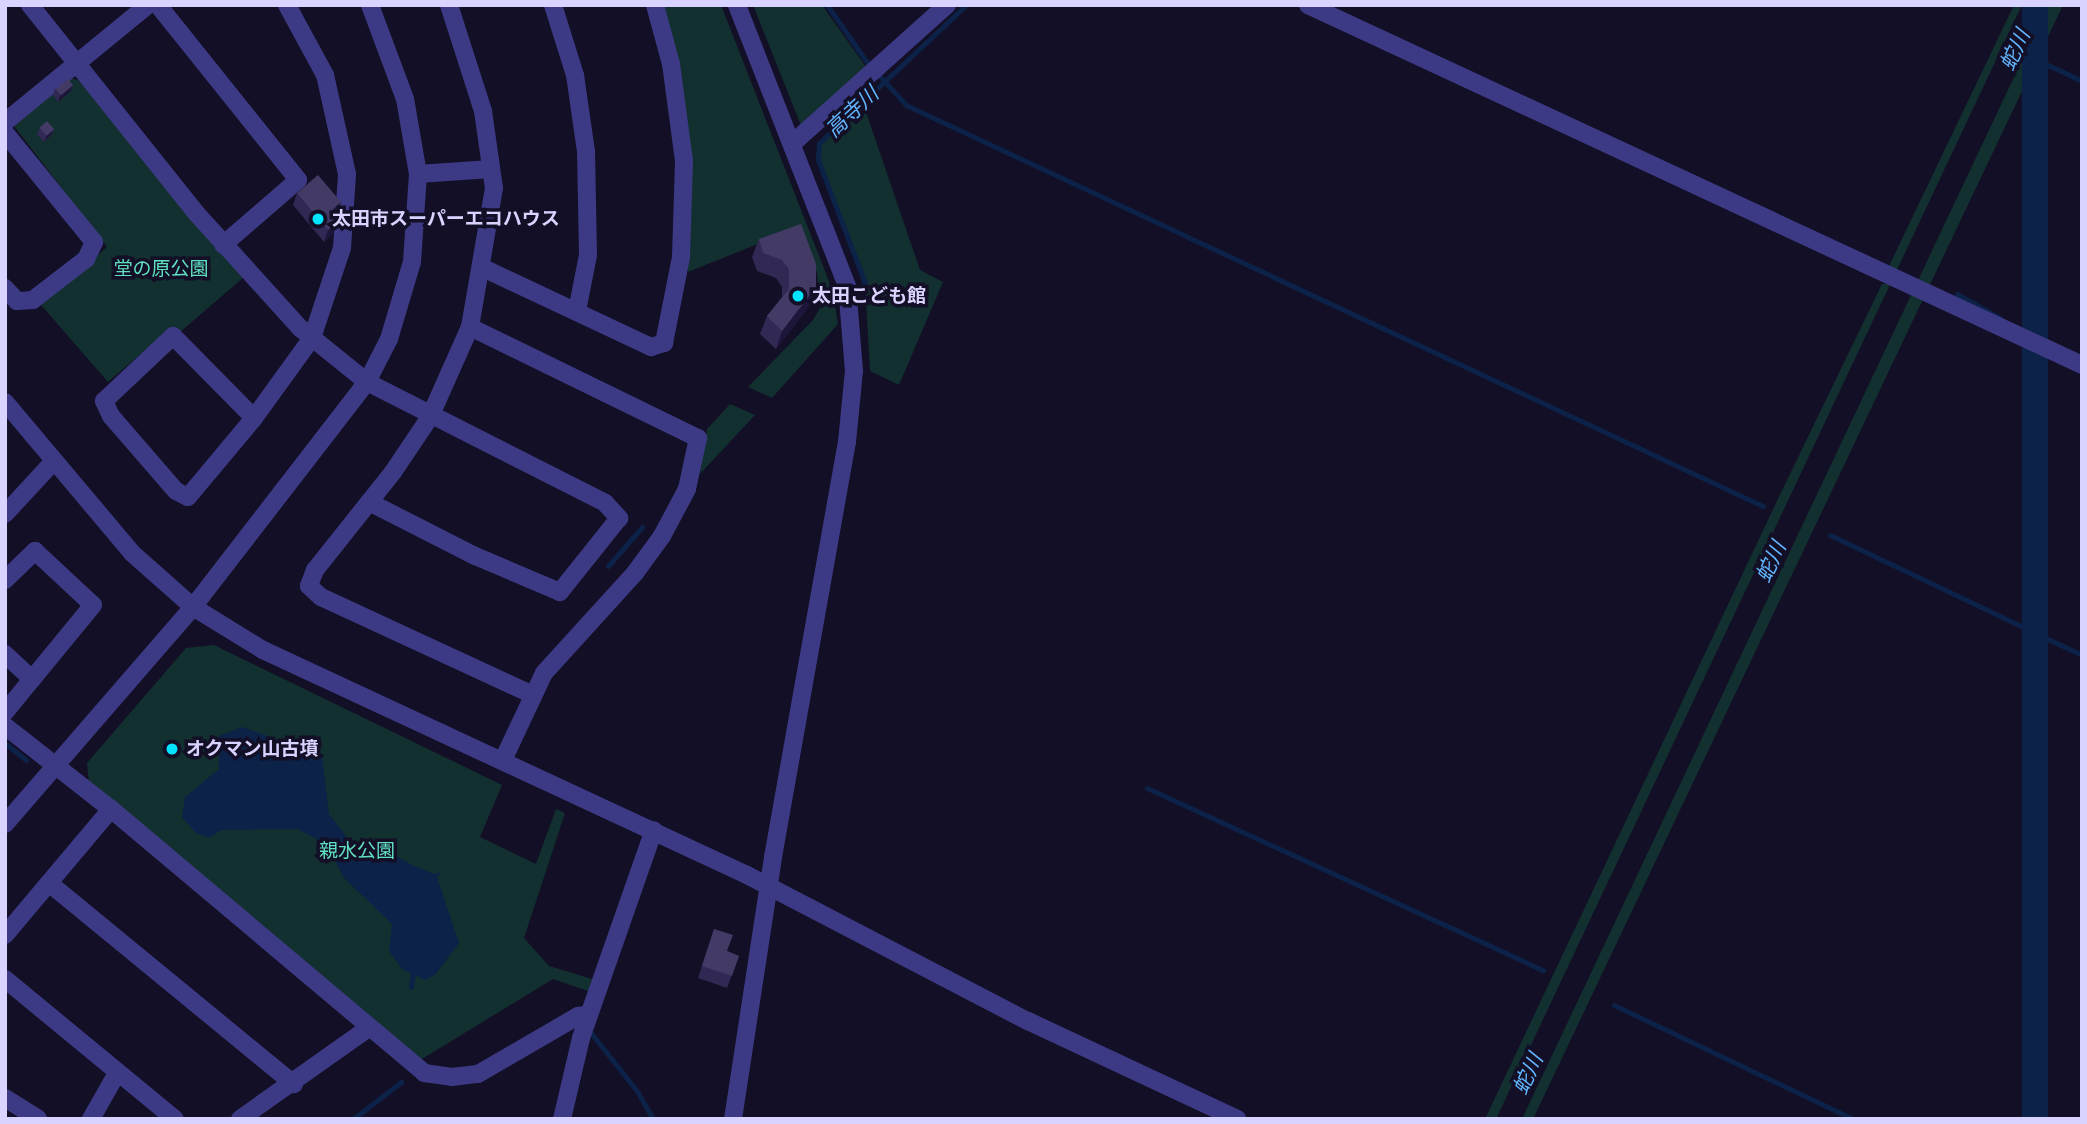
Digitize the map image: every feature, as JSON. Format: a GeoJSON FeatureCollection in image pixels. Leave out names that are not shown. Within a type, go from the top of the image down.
{"type":"FeatureCollection","features":[{"type":"Feature","properties":{"kind":"street"},"geometry":{"type":"LineString","coordinates":[[30,5],[74,65],[223,245],[312,338],[367,382],[430,417],[617,511],[616,526],[559,592],[464,551],[369,502]]}},
{"type":"Feature","properties":{"kind":"street"},"geometry":{"type":"LineString","coordinates":[[5,122],[148,5]]}},
{"type":"Feature","properties":{"kind":"street"},"geometry":{"type":"LineString","coordinates":[[158,5],[298,180],[223,245]]}},
{"type":"Feature","properties":{"kind":"street"},"geometry":{"type":"LineString","coordinates":[[254,418],[173,336],[104,401],[111,416],[183,496],[194,494],[254,418],[312,338],[342,248],[347,174],[324,75],[287,5]]}},
{"type":"Feature","properties":{"kind":"street"},"geometry":{"type":"LineString","coordinates":[[5,824],[54,763],[193,607],[367,382],[405,293],[416,230],[418,174],[405,99],[370,5]]}},
{"type":"Feature","properties":{"kind":"street"},"geometry":{"type":"LineString","coordinates":[[449,5],[483,111],[494,188],[483,268],[470,327],[430,417],[369,502],[309,578],[312,592],[531,694]]}},
{"type":"Feature","properties":{"kind":"street"},"geometry":{"type":"LineString","coordinates":[[553,5],[575,75],[586,151],[589,255],[577,311]]}},
{"type":"Feature","properties":{"kind":"street"},"geometry":{"type":"LineString","coordinates":[[483,268],[651,347],[659,347],[668,334],[681,257],[684,161],[671,64],[655,5]]}},
{"type":"Feature","properties":{"kind":"street"},"geometry":{"type":"LineString","coordinates":[[733,1119],[847,442],[854,371],[846,286],[737,5]]}},
{"type":"Feature","properties":{"kind":"street"},"geometry":{"type":"LineString","coordinates":[[793,144],[947,5]]}},
{"type":"Feature","properties":{"kind":"street"},"geometry":{"type":"LineString","coordinates":[[1308,5],[2082,365]]}},
{"type":"Feature","properties":{"kind":"street"},"geometry":{"type":"LineString","coordinates":[[5,133],[94,242],[86,259],[33,300],[17,301],[5,288]]}},
{"type":"Feature","properties":{"kind":"street"},"geometry":{"type":"LineString","coordinates":[[418,174],[491,169]]}},
{"type":"Feature","properties":{"kind":"street"},"geometry":{"type":"LineString","coordinates":[[470,327],[698,438],[687,489],[662,536],[635,573],[562,650],[531,694],[503,760]]}},
{"type":"Feature","properties":{"kind":"street"},"geometry":{"type":"LineString","coordinates":[[5,401],[53,462],[132,553],[193,607],[297,668],[654,830],[1028,1021],[1237,1119]]}},
{"type":"Feature","properties":{"kind":"street"},"geometry":{"type":"LineString","coordinates":[[5,514],[53,462]]}},
{"type":"Feature","properties":{"kind":"street"},"geometry":{"type":"LineString","coordinates":[[5,580],[35,551],[92,599],[91,611],[5,712]]}},
{"type":"Feature","properties":{"kind":"street"},"geometry":{"type":"LineString","coordinates":[[5,654],[32,679]]}},
{"type":"Feature","properties":{"kind":"street"},"geometry":{"type":"LineString","coordinates":[[5,726],[111,809],[424,1073],[452,1077],[478,1074],[578,1016],[589,1014]]}},
{"type":"Feature","properties":{"kind":"street"},"geometry":{"type":"LineString","coordinates":[[5,935],[111,809]]}},
{"type":"Feature","properties":{"kind":"street"},"geometry":{"type":"LineString","coordinates":[[562,1119],[589,1014],[654,830]]}},
{"type":"Feature","properties":{"kind":"street"},"geometry":{"type":"LineString","coordinates":[[49,883],[294,1084]]}},
{"type":"Feature","properties":{"kind":"street"},"geometry":{"type":"LineString","coordinates":[[5,979],[175,1119]]}},
{"type":"Feature","properties":{"kind":"street"},"geometry":{"type":"LineString","coordinates":[[240,1119],[294,1084],[370,1027]]}},
{"type":"Feature","properties":{"kind":"street"},"geometry":{"type":"LineString","coordinates":[[91,1119],[117,1073]]}},
{"type":"Feature","properties":{"kind":"street"},"geometry":{"type":"LineString","coordinates":[[5,1098],[38,1119]]}},
{"type":"Feature","properties":{"kind":"green space"},"geometry":{"type":"Polygon","coordinates":[[[662,5],[721,5],[832,289],[838,324],[772,398],[748,387],[813,320],[820,308],[817,273],[800,227],[688,272],[688,127],[680,65],[662,5]]]}},
{"type":"Feature","properties":{"kind":"green space"},"geometry":{"type":"Polygon","coordinates":[[[753,5],[822,5],[866,67],[802,128],[753,5]]]}},
{"type":"Feature","properties":{"kind":"green space"},"geometry":{"type":"Polygon","coordinates":[[[2014,5],[2022,5],[1496,1119],[1485,1119],[1776,503],[1882,284],[1886,284],[1893,269],[1889,266],[2014,5]]]}},
{"type":"Feature","properties":{"kind":"green space"},"geometry":{"type":"Polygon","coordinates":[[[2048,5],[2063,5],[1533,1119],[1522,1119],[2048,5]]]}},
{"type":"Feature","properties":{"kind":"green space","name":"堂の原公園"},"geometry":{"type":"Polygon","coordinates":[[[70,78],[78,80],[244,277],[179,333],[172,327],[108,382],[41,305],[107,247],[14,126],[70,78]]]}},
{"type":"Feature","properties":{"kind":"green space"},"geometry":{"type":"Polygon","coordinates":[[[859,102],[865,109],[920,270],[943,282],[899,385],[870,371],[865,283],[816,154],[823,137],[859,102]]]}},
{"type":"Feature","properties":{"kind":"green space"},"geometry":{"type":"Polygon","coordinates":[[[730,404],[755,415],[700,474],[707,429],[730,404]]]}},
{"type":"Feature","properties":{"kind":"green space","name":"親水公園"},"geometry":{"type":"Polygon","coordinates":[[[214,645],[502,785],[480,837],[536,864],[556,809],[565,813],[524,938],[549,966],[592,979],[588,991],[553,979],[417,1062],[89,784],[87,763],[186,648],[214,645]]]}},
{"type":"Feature","properties":{"kind":"water"},"geometry":{"type":"Polygon","coordinates":[[[2022,5],[2048,5],[2048,1119],[2022,1119],[2022,5]]]}},
{"type":"Feature","properties":{"kind":"water"},"geometry":{"type":"Polygon","coordinates":[[[242,727],[322,755],[329,814],[352,844],[375,844],[412,865],[434,874],[442,872],[437,877],[459,943],[435,975],[425,980],[402,969],[389,951],[392,924],[344,878],[329,849],[318,840],[298,829],[221,830],[209,838],[196,833],[182,817],[185,797],[219,769],[219,736],[242,727]]]}},
{"type":"Feature","properties":{"kind":"building"},"geometry":{"type":"Polygon","coordinates":[[[68,79],[73,85],[61,95],[56,89],[68,79]]]}},
{"type":"Feature","properties":{"kind":"building"},"geometry":{"type":"Polygon","coordinates":[[[47,121],[54,129],[47,136],[39,128],[47,121]]]}},
{"type":"Feature","properties":{"kind":"building"},"geometry":{"type":"Polygon","coordinates":[[[318,175],[341,202],[329,213],[337,222],[328,230],[297,193],[318,175]]]}},
{"type":"Feature","properties":{"kind":"building"},"geometry":{"type":"Polygon","coordinates":[[[801,224],[816,264],[816,287],[782,331],[767,316],[789,289],[789,269],[782,260],[763,253],[759,239],[801,224]]]}},
{"type":"Feature","properties":{"kind":"building"},"geometry":{"type":"Polygon","coordinates":[[[714,929],[733,935],[727,951],[739,956],[732,976],[702,966],[714,929]]]}},
{"type":"Feature","properties":{"kind":"waterway"},"geometry":{"type":"LineString","coordinates":[[827,5],[866,61],[906,105],[1763,506]]}},
{"type":"Feature","properties":{"kind":"waterway","name":"高寺川"},"geometry":{"type":"LineString","coordinates":[[862,286],[865,283],[818,160],[819,143],[966,5]]}},
{"type":"Feature","properties":{"kind":"waterway","name":"蛇川"},"geometry":{"type":"LineString","coordinates":[[2018,51],[2082,81]]}},
{"type":"Feature","properties":{"kind":"waterway"},"geometry":{"type":"LineString","coordinates":[[1957,294],[2000,318]]}},
{"type":"Feature","properties":{"kind":"waterway","name":"高寺川"},"geometry":{"type":"LineString","coordinates":[[608,566],[642,527]]}},
{"type":"Feature","properties":{"kind":"waterway"},"geometry":{"type":"LineString","coordinates":[[1830,535],[2082,655]]}},
{"type":"Feature","properties":{"kind":"waterway","name":"高寺川"},"geometry":{"type":"LineString","coordinates":[[5,743],[26,760]]}},
{"type":"Feature","properties":{"kind":"waterway"},"geometry":{"type":"LineString","coordinates":[[1147,788],[1543,970]]}},
{"type":"Feature","properties":{"kind":"waterway"},"geometry":{"type":"LineString","coordinates":[[411,987],[413,973]]}},
{"type":"Feature","properties":{"kind":"waterway"},"geometry":{"type":"LineString","coordinates":[[1614,1005],[1853,1119]]}},
{"type":"Feature","properties":{"kind":"waterway"},"geometry":{"type":"LineString","coordinates":[[591,1033],[637,1091],[653,1119]]}},
{"type":"Feature","properties":{"kind":"waterway"},"geometry":{"type":"LineString","coordinates":[[353,1119],[401,1082]]}},
{"type":"Feature","properties":{"kind":"place","name":"太田市スーパーエコハウス"},"geometry":{"type":"Point","coordinates":[318,219]}},
{"type":"Feature","properties":{"kind":"place","name":"太田こども館"},"geometry":{"type":"Point","coordinates":[798,296]}},
{"type":"Feature","properties":{"kind":"place","name":"オクマン山古墳"},"geometry":{"type":"Point","coordinates":[172,749]}}]}
